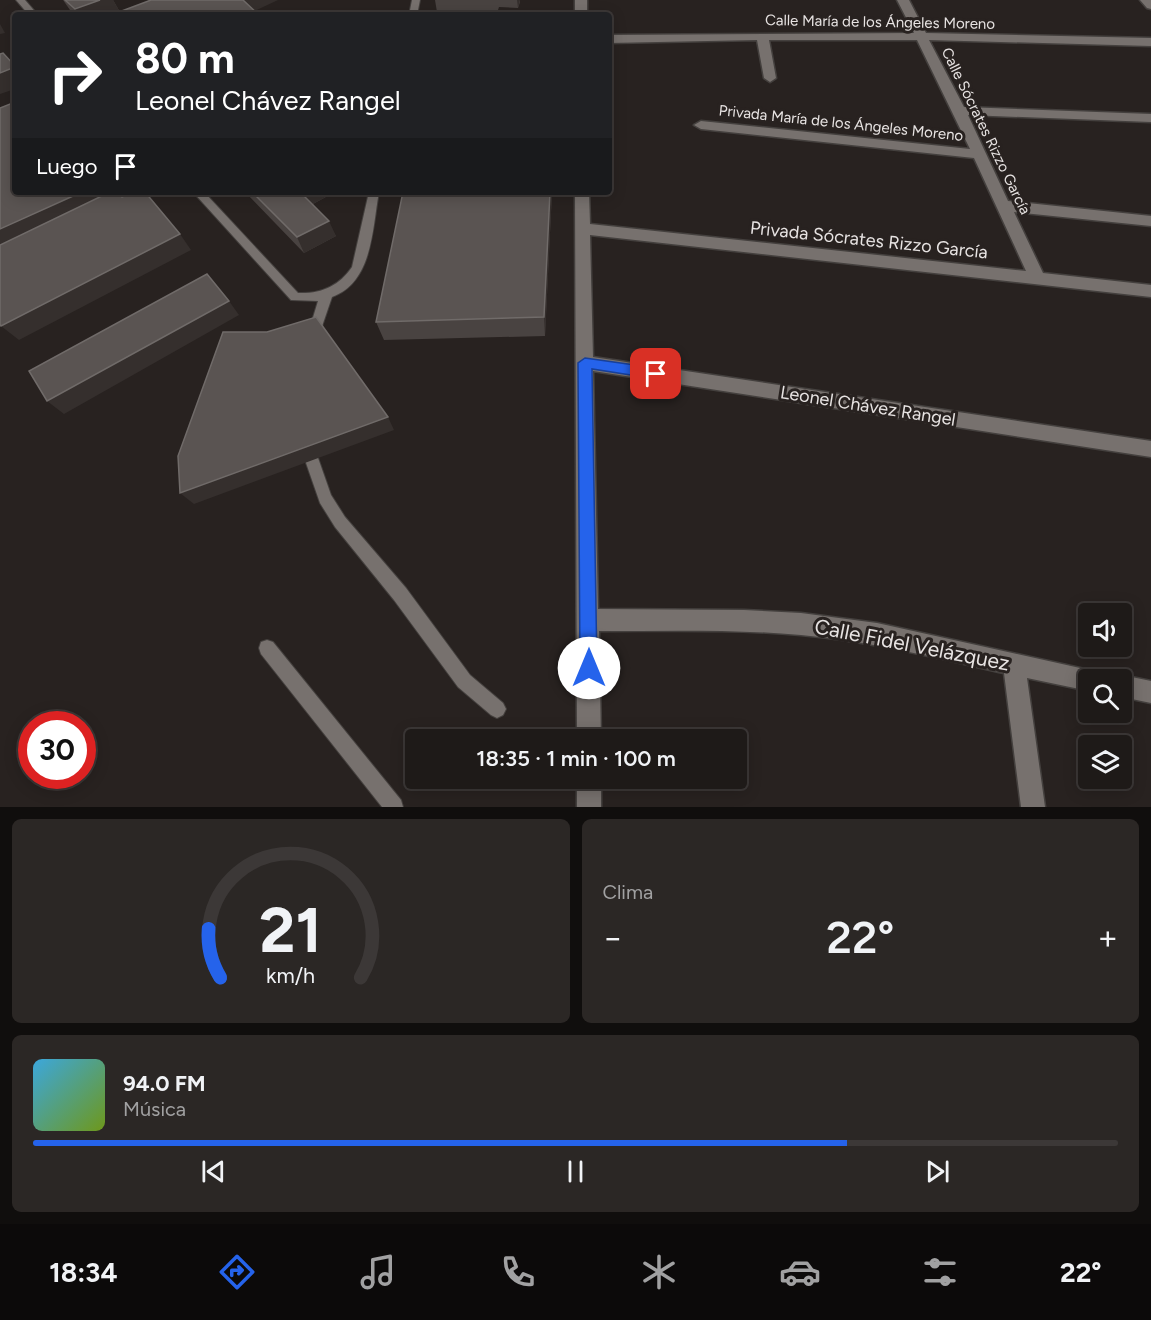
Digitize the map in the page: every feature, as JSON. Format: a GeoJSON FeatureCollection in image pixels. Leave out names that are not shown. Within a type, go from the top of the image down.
{"type":"FeatureCollection","features":[{"type":"Feature","properties":{"kind":"street","name":"Calle Sócrates Rizzo García"},"geometry":{"type":"LineString","coordinates":[[903,0],[959,111],[1037,278]]}},
{"type":"Feature","properties":{"kind":"street"},"geometry":{"type":"LineString","coordinates":[[1146,0],[1151,6]]}},
{"type":"Feature","properties":{"kind":"street"},"geometry":{"type":"LineString","coordinates":[[762,36],[770,78]]}},
{"type":"Feature","properties":{"kind":"street","name":"Calle María de los Ángeles Moreno"},"geometry":{"type":"LineString","coordinates":[[612,39],[922,36],[1151,42]]}},
{"type":"Feature","properties":{"kind":"street"},"geometry":{"type":"LineString","coordinates":[[959,111],[1151,118]]}},
{"type":"Feature","properties":{"kind":"street","name":"Privada María de los Ángeles Moreno"},"geometry":{"type":"LineString","coordinates":[[701,125],[978,154]]}},
{"type":"Feature","properties":{"kind":"street"},"geometry":{"type":"LineString","coordinates":[[582,195],[589,729]]}},
{"type":"Feature","properties":{"kind":"street"},"geometry":{"type":"LineString","coordinates":[[1004,206],[1151,221]]}},
{"type":"Feature","properties":{"kind":"street","name":"Privada Sócrates Rizzo García"},"geometry":{"type":"LineString","coordinates":[[582,229],[1151,291]]}},
{"type":"Feature","properties":{"kind":"street","name":"Leonel Chávez Rangel"},"geometry":{"type":"LineString","coordinates":[[585,363],[1151,449]]}},
{"type":"Feature","properties":{"kind":"street","name":"Calle Fidel Velázquez"},"geometry":{"type":"LineString","coordinates":[[589,620],[744,621],[801,624],[877,634],[1078,677]]}},
{"type":"Feature","properties":{"kind":"street"},"geometry":{"type":"LineString","coordinates":[[1014,664],[1033,807]]}},
{"type":"Feature","properties":{"kind":"street"},"geometry":{"type":"LineString","coordinates":[[1132,688],[1151,692]]}},
{"type":"Feature","properties":{"kind":"street"},"geometry":{"type":"LineString","coordinates":[[589,789],[589,807]]}},
{"type":"Feature","properties":{"kind":"lane"},"geometry":{"type":"LineString","coordinates":[[20,0],[31,12]]}},
{"type":"Feature","properties":{"kind":"lane"},"geometry":{"type":"LineString","coordinates":[[201,195],[295,297],[310,299],[326,296],[344,285],[358,268],[373,195]]}},
{"type":"Feature","properties":{"kind":"lane"},"geometry":{"type":"LineString","coordinates":[[314,334],[326,296]]}},
{"type":"Feature","properties":{"kind":"lane"},"geometry":{"type":"LineString","coordinates":[[312,460],[325,498],[340,522],[400,594],[464,681],[497,709]]}},
{"type":"Feature","properties":{"kind":"lane"},"geometry":{"type":"LineString","coordinates":[[267,648],[394,807]]}},
{"type":"Feature","properties":{"kind":"building"},"geometry":{"type":"Polygon","coordinates":[[[65,0],[100,0],[75,9],[65,0]]]}},
{"type":"Feature","properties":{"kind":"building"},"geometry":{"type":"Polygon","coordinates":[[[151,0],[243,0],[256,12],[119,12],[151,0]]]}},
{"type":"Feature","properties":{"kind":"building"},"geometry":{"type":"Polygon","coordinates":[[[3,53],[12,63],[12,68],[0,73],[0,54],[3,53]]]}},
{"type":"Feature","properties":{"kind":"building"},"geometry":{"type":"Polygon","coordinates":[[[12,103],[12,195],[75,195],[0,229],[0,108],[12,103]]]}},
{"type":"Feature","properties":{"kind":"building"},"geometry":{"type":"Polygon","coordinates":[[[104,195],[120,195],[122,197],[148,195],[180,234],[1,326],[0,245],[104,195]]]}},
{"type":"Feature","properties":{"kind":"building"},"geometry":{"type":"Polygon","coordinates":[[[255,195],[303,195],[329,221],[297,237],[255,195]]]}},
{"type":"Feature","properties":{"kind":"building"},"geometry":{"type":"Polygon","coordinates":[[[402,195],[550,195],[544,317],[376,322],[402,195]]]}},
{"type":"Feature","properties":{"kind":"building"},"geometry":{"type":"Polygon","coordinates":[[[207,274],[229,301],[47,401],[29,371],[207,274]]]}},
{"type":"Feature","properties":{"kind":"building"},"geometry":{"type":"Polygon","coordinates":[[[316,317],[388,417],[180,493],[178,456],[223,332],[267,332],[316,317]]]}},
{"type":"Feature","properties":{"kind":"route"},"geometry":{"type":"LineString","coordinates":[[589,668],[585,363],[656,374]]}}]}
